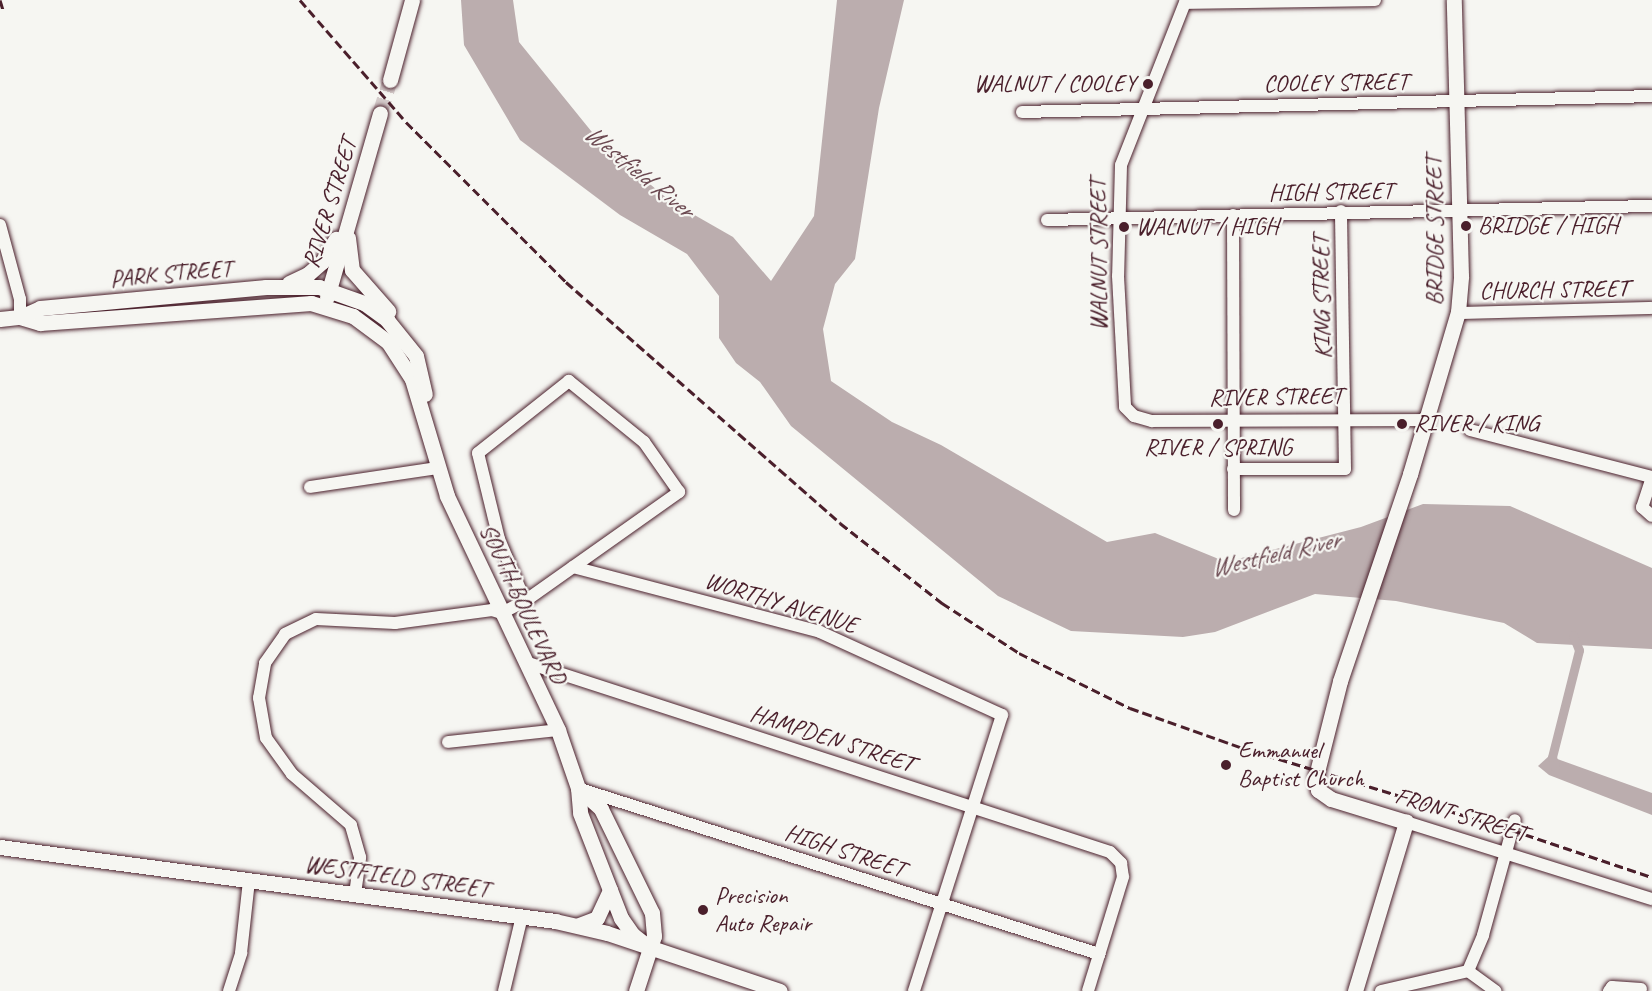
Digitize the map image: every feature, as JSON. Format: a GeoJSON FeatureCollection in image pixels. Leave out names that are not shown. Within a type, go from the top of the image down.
{"type":"FeatureCollection","features":[{"type":"Feature","properties":{"kind":"main road"},"geometry":{"type":"LineString","coordinates":[[390,80],[412,0]]}},
{"type":"Feature","properties":{"kind":"main road","name":"BRIDGE STREET"},"geometry":{"type":"LineString","coordinates":[[1383,559],[1458,313],[1459,211],[1454,0]]}},
{"type":"Feature","properties":{"kind":"main road","name":"RIVER STREET"},"geometry":{"type":"LineString","coordinates":[[326,306],[328,289],[380,113]]}},
{"type":"Feature","properties":{"kind":"main road"},"geometry":{"type":"LineString","coordinates":[[266,287],[308,274],[329,252],[351,210]]}},
{"type":"Feature","properties":{"kind":"main road"},"geometry":{"type":"LineString","coordinates":[[351,210],[347,246],[350,264],[407,334],[416,356]]}},
{"type":"Feature","properties":{"kind":"main road","name":"PARK STREET"},"geometry":{"type":"LineString","coordinates":[[0,319],[20,317],[40,308],[266,287],[328,289]]}},
{"type":"Feature","properties":{"kind":"main road"},"geometry":{"type":"LineString","coordinates":[[328,289],[380,313],[416,356]]}},
{"type":"Feature","properties":{"kind":"main road","name":"PARK STREET"},"geometry":{"type":"LineString","coordinates":[[20,317],[40,323],[274,303],[326,306]]}},
{"type":"Feature","properties":{"kind":"main road","name":"SOUTH BOULEVARD"},"geometry":{"type":"LineString","coordinates":[[326,306],[366,323],[397,352],[412,379],[437,468],[558,730],[578,788],[580,813],[610,890],[629,931],[651,949],[655,927],[648,903],[601,809],[578,788]]}},
{"type":"Feature","properties":{"kind":"main road","name":"SOUTH BOULEVARD"},"geometry":{"type":"LineString","coordinates":[[416,356],[429,439]]}},
{"type":"Feature","properties":{"kind":"main road","name":"FRONT STREET"},"geometry":{"type":"LineString","coordinates":[[1383,559],[1332,706],[1317,786],[1331,799],[1406,822]]}},
{"type":"Feature","properties":{"kind":"main road"},"geometry":{"type":"LineString","coordinates":[[1355,991],[1406,822]]}},
{"type":"Feature","properties":{"kind":"main road","name":"WESTFIELD STREET"},"geometry":{"type":"LineString","coordinates":[[0,847],[577,925],[780,991]]}},
{"type":"Feature","properties":{"kind":"main road"},"geometry":{"type":"LineString","coordinates":[[577,925],[597,918],[610,890]]}},
{"type":"Feature","properties":{"kind":"main road"},"geometry":{"type":"LineString","coordinates":[[636,991],[651,949]]}},
{"type":"Feature","properties":{"kind":"street"},"geometry":{"type":"LineString","coordinates":[[1186,2],[1375,0]]}},
{"type":"Feature","properties":{"kind":"street","name":"WALNUT STREET"},"geometry":{"type":"LineString","coordinates":[[1129,412],[1122,392],[1119,219],[1121,165],[1186,2]]}},
{"type":"Feature","properties":{"kind":"street","name":"COOLEY STREET"},"geometry":{"type":"LineString","coordinates":[[1022,112],[1652,96]]}},
{"type":"Feature","properties":{"kind":"street","name":"HIGH STREET"},"geometry":{"type":"LineString","coordinates":[[1047,220],[1652,206]]}},
{"type":"Feature","properties":{"kind":"street","name":"KING STREET"},"geometry":{"type":"LineString","coordinates":[[1233,469],[1345,469],[1341,212]]}},
{"type":"Feature","properties":{"kind":"street"},"geometry":{"type":"LineString","coordinates":[[1233,215],[1233,510]]}},
{"type":"Feature","properties":{"kind":"street"},"geometry":{"type":"LineString","coordinates":[[0,225],[18,288],[20,317]]}},
{"type":"Feature","properties":{"kind":"street","name":"CHURCH STREET"},"geometry":{"type":"LineString","coordinates":[[1458,313],[1652,308]]}},
{"type":"Feature","properties":{"kind":"street"},"geometry":{"type":"LineString","coordinates":[[355,894],[360,857],[353,829],[342,815],[291,774],[266,738],[259,698],[268,657],[289,631],[320,618],[395,623],[492,610],[502,613],[525,602],[679,492],[644,442],[569,381],[478,453],[499,539],[525,602]]}},
{"type":"Feature","properties":{"kind":"street","name":"RIVER STREET"},"geometry":{"type":"LineString","coordinates":[[1129,412],[1152,421],[1346,418],[1426,420]]}},
{"type":"Feature","properties":{"kind":"street"},"geometry":{"type":"LineString","coordinates":[[1470,430],[1652,477],[1642,507],[1651,516]]}},
{"type":"Feature","properties":{"kind":"street"},"geometry":{"type":"LineString","coordinates":[[310,487],[437,468]]}},
{"type":"Feature","properties":{"kind":"street","name":"WORTHY AVENUE"},"geometry":{"type":"LineString","coordinates":[[573,567],[820,632],[1002,715],[973,807]]}},
{"type":"Feature","properties":{"kind":"street","name":"HAMPDEN STREET"},"geometry":{"type":"LineString","coordinates":[[525,662],[1106,850],[1121,863],[1122,879],[1099,954]]}},
{"type":"Feature","properties":{"kind":"street"},"geometry":{"type":"LineString","coordinates":[[448,742],[558,730]]}},
{"type":"Feature","properties":{"kind":"street","name":"HIGH STREET"},"geometry":{"type":"LineString","coordinates":[[578,788],[1099,954]]}},
{"type":"Feature","properties":{"kind":"street"},"geometry":{"type":"LineString","coordinates":[[914,991],[973,807]]}},
{"type":"Feature","properties":{"kind":"street"},"geometry":{"type":"LineString","coordinates":[[1468,971],[1480,945],[1515,820]]}},
{"type":"Feature","properties":{"kind":"street","name":"FRONT STREET"},"geometry":{"type":"LineString","coordinates":[[1406,822],[1652,899]]}},
{"type":"Feature","properties":{"kind":"street"},"geometry":{"type":"LineString","coordinates":[[229,991],[241,953],[249,880]]}},
{"type":"Feature","properties":{"kind":"street"},"geometry":{"type":"LineString","coordinates":[[504,991],[522,916]]}},
{"type":"Feature","properties":{"kind":"street"},"geometry":{"type":"LineString","coordinates":[[1088,991],[1099,954]]}},
{"type":"Feature","properties":{"kind":"street"},"geometry":{"type":"LineString","coordinates":[[1381,991],[1468,971],[1496,991]]}},
{"type":"Feature","properties":{"kind":"street"},"geometry":{"type":"LineString","coordinates":[[1609,991],[1612,987],[1641,989]]}},
{"type":"Feature","properties":{"kind":"water","name":"Westfield River"},"geometry":{"type":"Polygon","coordinates":[[[461,0],[513,0],[519,42],[600,142],[670,201],[733,237],[771,281],[814,216],[837,0],[904,0],[879,108],[855,259],[835,284],[823,329],[831,381],[892,422],[941,445],[1107,542],[1155,533],[1226,562],[1361,527],[1423,504],[1510,506],[1652,568],[1652,649],[1537,643],[1504,623],[1396,601],[1315,594],[1215,632],[1183,637],[1071,631],[998,596],[791,426],[760,382],[736,363],[719,338],[719,296],[687,254],[620,215],[520,140],[464,45],[461,0]]]}},
{"type":"Feature","properties":{"kind":"water"},"geometry":{"type":"Polygon","coordinates":[[[1549,756],[1652,793],[1652,815],[1549,775],[1538,766],[1549,756]]]}},
{"type":"Feature","properties":{"kind":"waterway"},"geometry":{"type":"LineString","coordinates":[[1555,767],[1552,757],[1579,650],[1573,635]]}},
{"type":"Feature","properties":{"kind":"tunnel"},"geometry":{"type":"LineString","coordinates":[[380,113],[390,80]]}},
{"type":"Feature","properties":{"kind":"railway"},"geometry":{"type":"LineString","coordinates":[[0,0],[3,10]]}},
{"type":"Feature","properties":{"kind":"railway"},"geometry":{"type":"LineString","coordinates":[[300,0],[406,122],[566,282],[840,523],[942,603],[1019,653],[1130,708],[1240,747],[1512,830],[1652,877]]}},
{"type":"Feature","properties":{"kind":"place","name":"WALNUT / COOLEY"},"geometry":{"type":"Point","coordinates":[1148,84]}},
{"type":"Feature","properties":{"kind":"place","name":"BRIDGE / HIGH"},"geometry":{"type":"Point","coordinates":[1466,226]}},
{"type":"Feature","properties":{"kind":"place","name":"WALNUT / HIGH"},"geometry":{"type":"Point","coordinates":[1124,227]}},
{"type":"Feature","properties":{"kind":"place","name":"RIVER / SPRING"},"geometry":{"type":"Point","coordinates":[1218,424]}},
{"type":"Feature","properties":{"kind":"place","name":"RIVER / KING"},"geometry":{"type":"Point","coordinates":[1402,424]}},
{"type":"Feature","properties":{"kind":"place","name":"Emmanuel Baptist Church"},"geometry":{"type":"Point","coordinates":[1226,765]}},
{"type":"Feature","properties":{"kind":"place","name":"Precision Auto Repair"},"geometry":{"type":"Point","coordinates":[703,910]}}]}
